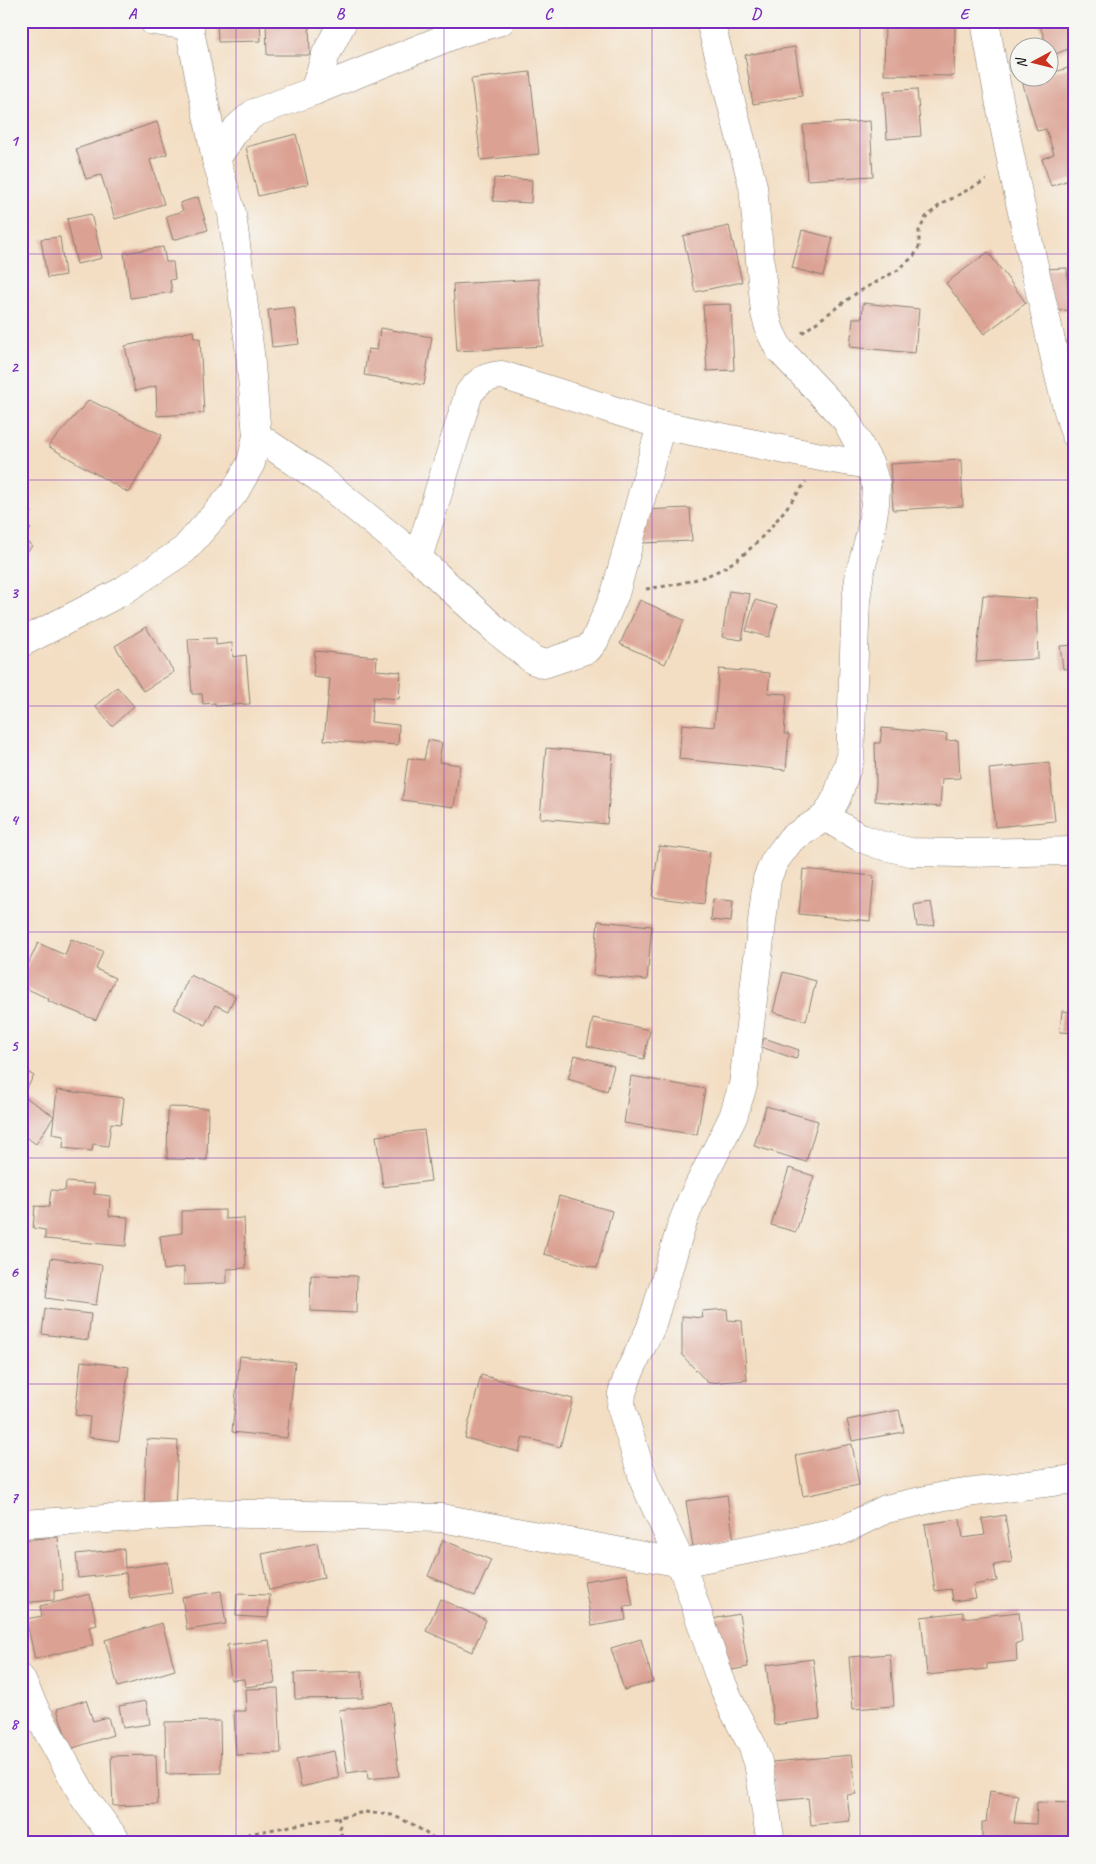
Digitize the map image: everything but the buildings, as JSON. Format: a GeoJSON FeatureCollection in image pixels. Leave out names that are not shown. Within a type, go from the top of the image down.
{"type":"FeatureCollection","features":[{"type":"Feature","properties":{"kind":"street"},"geometry":{"type":"LineString","coordinates":[[21,643],[121,592],[184,550],[234,493],[251,463],[257,436],[250,353],[232,214],[216,158],[189,24],[153,21]]}},
{"type":"Feature","properties":{"kind":"street"},"geometry":{"type":"LineString","coordinates":[[314,91],[326,54],[343,21]]}},
{"type":"Feature","properties":{"kind":"street"},"geometry":{"type":"LineString","coordinates":[[216,158],[238,128],[254,113],[456,34],[501,21]]}},
{"type":"Feature","properties":{"kind":"street"},"geometry":{"type":"LineString","coordinates":[[710,21],[753,186],[765,313],[770,331],[779,349],[846,420],[870,465],[876,485],[870,535],[860,572],[856,600],[850,759],[837,797],[825,817],[791,839],[774,862],[767,879],[742,1085],[733,1117],[691,1201],[682,1224],[651,1328],[622,1393],[621,1407],[645,1484],[681,1563],[732,1709],[752,1744],[758,1762],[771,1843]]}},
{"type":"Feature","properties":{"kind":"street"},"geometry":{"type":"LineString","coordinates":[[985,21],[1011,166],[1051,338],[1059,382],[1075,434]]}},
{"type":"Feature","properties":{"kind":"street"},"geometry":{"type":"LineString","coordinates":[[418,558],[469,393],[482,379],[502,375],[661,425],[870,465]]}},
{"type":"Feature","properties":{"kind":"street"},"geometry":{"type":"LineString","coordinates":[[257,436],[319,478],[418,558],[497,631],[533,660],[544,664],[588,649],[595,640],[615,594],[661,425]]}},
{"type":"Feature","properties":{"kind":"street"},"geometry":{"type":"LineString","coordinates":[[825,817],[861,838],[880,845],[910,852],[1075,852]]}},
{"type":"Feature","properties":{"kind":"street"},"geometry":{"type":"LineString","coordinates":[[21,1524],[208,1513],[442,1518],[681,1563],[841,1531],[886,1509],[944,1496],[1075,1479]]}},
{"type":"Feature","properties":{"kind":"street"},"geometry":{"type":"LineString","coordinates":[[21,1679],[35,1709],[85,1799],[118,1843]]}},
{"type":"Feature","properties":{"kind":"path"},"geometry":{"type":"LineString","coordinates":[[779,349],[858,292],[898,270],[914,256],[919,247],[919,231],[926,217],[940,205],[1011,166]]}},
{"type":"Feature","properties":{"kind":"path"},"geometry":{"type":"LineString","coordinates":[[615,594],[683,584],[727,566],[741,556],[772,526],[826,458]]}},
{"type":"Feature","properties":{"kind":"path"},"geometry":{"type":"LineString","coordinates":[[200,1843],[365,1812],[392,1815],[414,1825],[440,1843]]}},
{"type":"Feature","properties":{"kind":"path"},"geometry":{"type":"LineString","coordinates":[[338,1818],[343,1843]]}}]}
